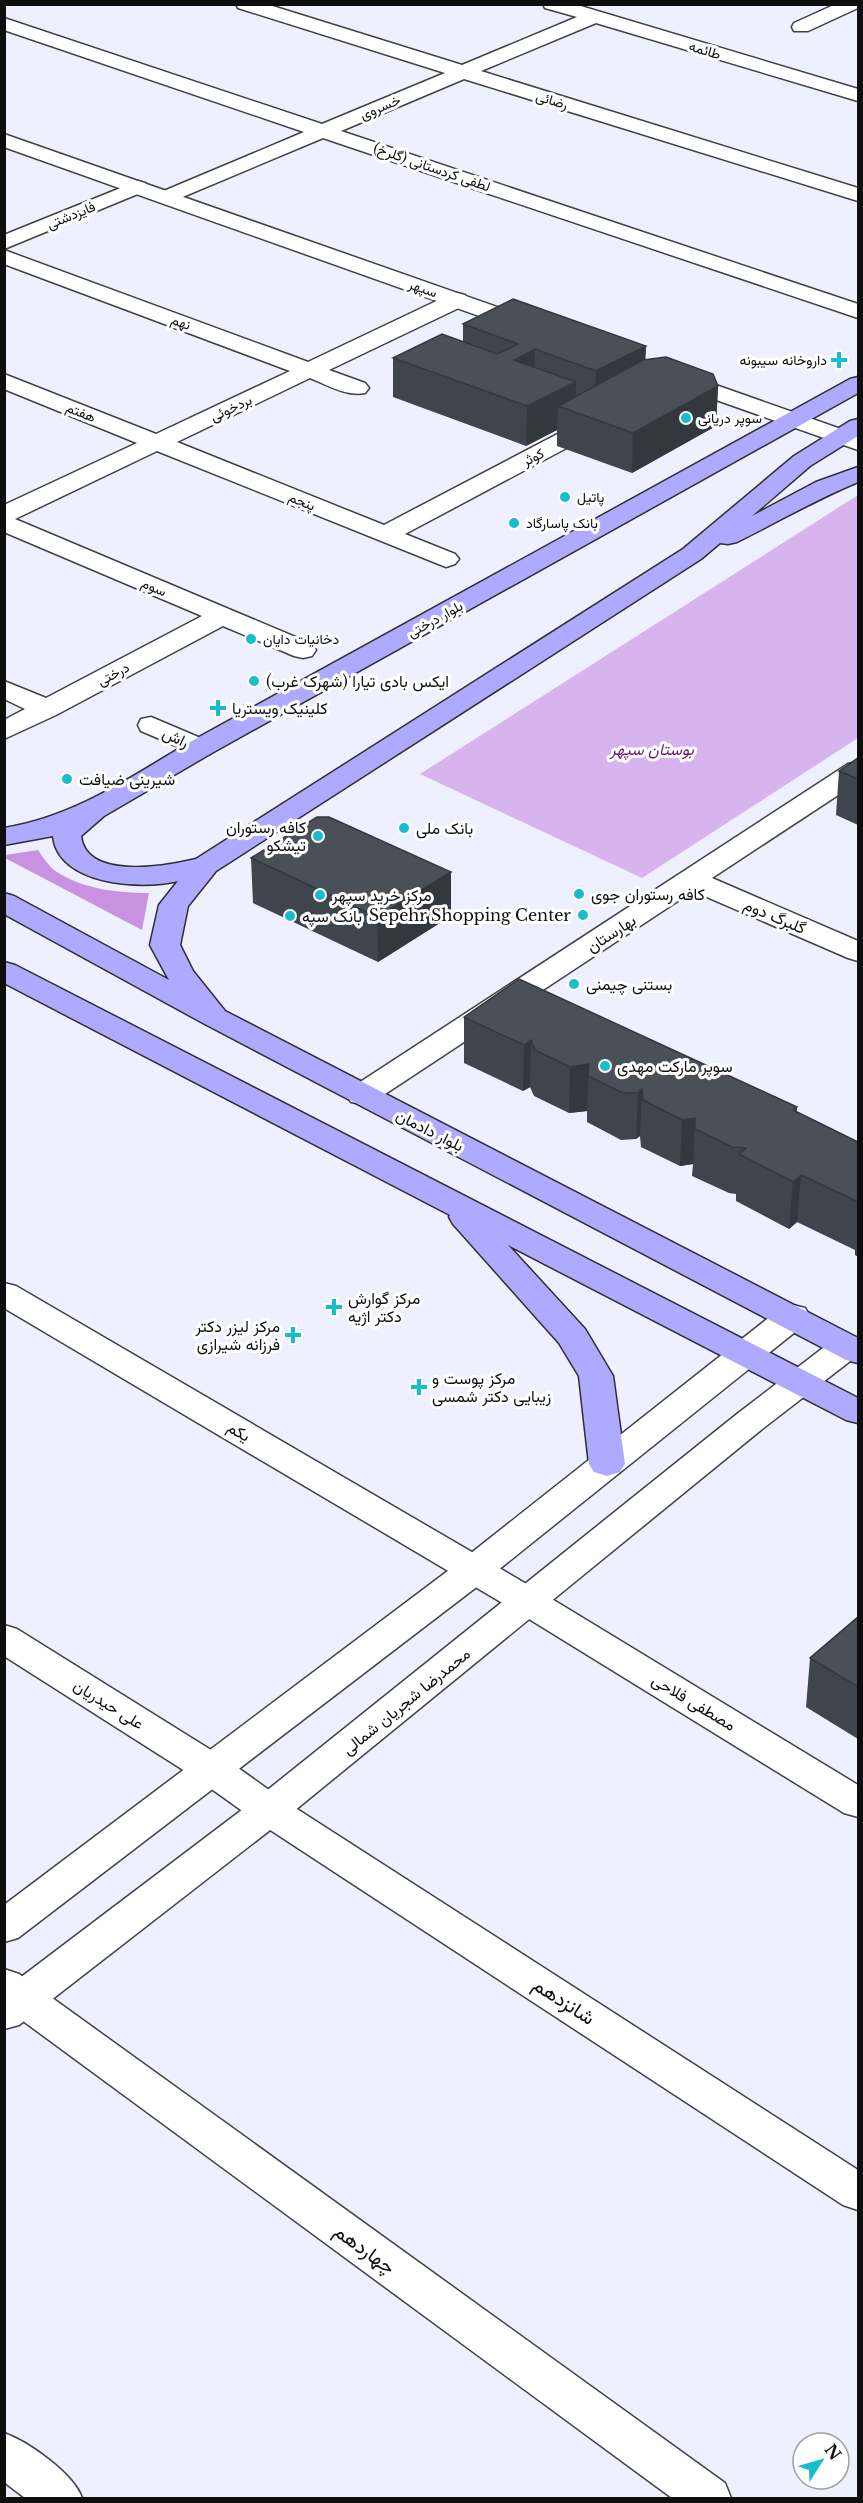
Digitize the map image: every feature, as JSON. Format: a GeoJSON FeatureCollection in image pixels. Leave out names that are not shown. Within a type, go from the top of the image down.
{"type":"FeatureCollection","features":[{"type":"Feature","properties":{"kind":"main road","name":"بلوار درختی"},"geometry":{"type":"LineString","coordinates":[[4,837],[41,831],[96,809],[200,748],[858,384]]}},
{"type":"Feature","properties":{"kind":"main road"},"geometry":{"type":"LineString","coordinates":[[692,554],[754,499],[802,461],[852,435]]}},
{"type":"Feature","properties":{"kind":"main road"},"geometry":{"type":"LineString","coordinates":[[682,483],[717,470],[745,466],[764,475],[763,483],[754,499]]}},
{"type":"Feature","properties":{"kind":"main road"},"geometry":{"type":"LineString","coordinates":[[214,1017],[179,974],[165,945],[174,905],[206,865],[692,554],[798,503],[825,487],[858,474]]}},
{"type":"Feature","properties":{"kind":"main road"},"geometry":{"type":"LineString","coordinates":[[96,809],[67,834],[66,842],[72,855],[90,867],[116,874],[141,876],[165,875],[206,865]]}},
{"type":"Feature","properties":{"kind":"main road","name":"بلوار دادمان"},"geometry":{"type":"LineString","coordinates":[[4,902],[362,1095],[853,1349]]}},
{"type":"Feature","properties":{"kind":"main road"},"geometry":{"type":"LineString","coordinates":[[4,972],[858,1412]]}},
{"type":"Feature","properties":{"kind":"main road"},"geometry":{"type":"LineString","coordinates":[[450,1200],[573,1337],[596,1376],[607,1464]]}},
{"type":"Feature","properties":{"kind":"street","name":"رضائی"},"geometry":{"type":"LineString","coordinates":[[245,4],[858,195]]}},
{"type":"Feature","properties":{"kind":"street","name":"طائمه"},"geometry":{"type":"LineString","coordinates":[[552,4],[858,95]]}},
{"type":"Feature","properties":{"kind":"street"},"geometry":{"type":"LineString","coordinates":[[801,27],[853,4]]}},
{"type":"Feature","properties":{"kind":"street","name":"خسروی"},"geometry":{"type":"LineString","coordinates":[[166,197],[594,17]]}},
{"type":"Feature","properties":{"kind":"street","name":"لطفی کردستانی (گلرخ)"},"geometry":{"type":"LineString","coordinates":[[4,24],[858,310]]}},
{"type":"Feature","properties":{"kind":"street","name":"سپهر"},"geometry":{"type":"LineString","coordinates":[[4,140],[557,336]]}},
{"type":"Feature","properties":{"kind":"street","name":"فایزدشتی"},"geometry":{"type":"LineString","coordinates":[[4,243],[138,188]]}},
{"type":"Feature","properties":{"kind":"street","name":"نهم"},"geometry":{"type":"LineString","coordinates":[[4,256],[357,388]]}},
{"type":"Feature","properties":{"kind":"street","name":"بردخوئی"},"geometry":{"type":"LineString","coordinates":[[4,515],[457,300]]}},
{"type":"Feature","properties":{"kind":"street"},"geometry":{"type":"LineString","coordinates":[[665,380],[852,435]]}},
{"type":"Feature","properties":{"kind":"street","name":"هفتم"},"geometry":{"type":"LineString","coordinates":[[4,381],[157,442]]}},
{"type":"Feature","properties":{"kind":"street","name":"کوثر"},"geometry":{"type":"LineString","coordinates":[[386,534],[616,412]]}},
{"type":"Feature","properties":{"kind":"street","name":"پنجم"},"geometry":{"type":"LineString","coordinates":[[157,442],[446,559]]}},
{"type":"Feature","properties":{"kind":"street","name":"سوم"},"geometry":{"type":"LineString","coordinates":[[4,523],[303,650]]}},
{"type":"Feature","properties":{"kind":"street","name":"درختی"},"geometry":{"type":"LineString","coordinates":[[4,731],[222,616]]}},
{"type":"Feature","properties":{"kind":"street"},"geometry":{"type":"LineString","coordinates":[[4,689],[47,709]]}},
{"type":"Feature","properties":{"kind":"street","name":"راش"},"geometry":{"type":"LineString","coordinates":[[151,725],[200,748]]}},
{"type":"Feature","properties":{"kind":"street","name":"بهارستان"},"geometry":{"type":"LineString","coordinates":[[362,1095],[858,770]]}},
{"type":"Feature","properties":{"kind":"street","name":"گلبرگ دوم"},"geometry":{"type":"LineString","coordinates":[[692,880],[858,952]]}},
{"type":"Feature","properties":{"kind":"street"},"geometry":{"type":"LineString","coordinates":[[502,1005],[534,1020]]}},
{"type":"Feature","properties":{"kind":"street","name":"یکم"},"geometry":{"type":"LineString","coordinates":[[4,1293],[529,1602]]}},
{"type":"Feature","properties":{"kind":"street"},"geometry":{"type":"LineString","coordinates":[[4,1928],[474,1570],[793,1316]]}},
{"type":"Feature","properties":{"kind":"street","name":"محمدرضا شجریان شمالی"},"geometry":{"type":"LineString","coordinates":[[11,1999],[269,1810],[802,1382],[853,1349]]}},
{"type":"Feature","properties":{"kind":"street","name":"مصطفی فلاحی"},"geometry":{"type":"LineString","coordinates":[[529,1602],[858,1803]]}},
{"type":"Feature","properties":{"kind":"street","name":"علی حیدریان"},"geometry":{"type":"LineString","coordinates":[[4,1638],[213,1770],[269,1810]]}},
{"type":"Feature","properties":{"kind":"street","name":"شانزدهم"},"geometry":{"type":"LineString","coordinates":[[269,1810],[858,2192]]}},
{"type":"Feature","properties":{"kind":"street","name":"چهاردهم"},"geometry":{"type":"LineString","coordinates":[[11,1999],[708,2499]]}},
{"type":"Feature","properties":{"kind":"street"},"geometry":{"type":"LineString","coordinates":[[4,2453],[59,2499]]}},
{"type":"Feature","properties":{"kind":"green space","name":"بوستان سپهر"},"geometry":{"type":"Polygon","coordinates":[[[858,495],[858,738],[642,878],[420,774],[858,495]]]}},
{"type":"Feature","properties":{"kind":"shaded area"},"geometry":{"type":"Polygon","coordinates":[[[38,850],[54,870],[67,878],[113,891],[149,893],[142,930],[5,858],[5,855],[38,850]]]}},
{"type":"Feature","properties":{"kind":"building"},"geometry":{"type":"Polygon","coordinates":[[[513,299],[646,346],[596,371],[535,349],[514,360],[576,382],[527,406],[393,358],[442,334],[497,354],[518,344],[463,324],[513,299]]]}},
{"type":"Feature","properties":{"kind":"building"},"geometry":{"type":"Polygon","coordinates":[[[666,357],[713,374],[718,386],[633,433],[558,406],[643,360],[666,357]]]}},
{"type":"Feature","properties":{"kind":"building"},"geometry":{"type":"Polygon","coordinates":[[[858,758],[858,779],[839,771],[858,758]]]}},
{"type":"Feature","properties":{"kind":"building"},"geometry":{"type":"Polygon","coordinates":[[[317,817],[329,817],[451,872],[377,917],[251,858],[317,817]]]}},
{"type":"Feature","properties":{"kind":"building"},"geometry":{"type":"Polygon","coordinates":[[[519,979],[797,1107],[793,1110],[858,1142],[858,1202],[801,1175],[793,1182],[739,1154],[746,1148],[732,1147],[695,1129],[695,1118],[682,1120],[643,1100],[642,1089],[638,1093],[623,1093],[588,1076],[589,1064],[570,1067],[535,1050],[531,1040],[524,1045],[464,1017],[519,979]]]}},
{"type":"Feature","properties":{"kind":"building"},"geometry":{"type":"Polygon","coordinates":[[[858,1617],[858,1687],[810,1658],[858,1617]]]}},
{"type":"Feature","properties":{"kind":"place","name":"داروخانه سیبونه"},"geometry":{"type":"Point","coordinates":[839,360]}},
{"type":"Feature","properties":{"kind":"place","name":"سوپر دریانی"},"geometry":{"type":"Point","coordinates":[686,418]}},
{"type":"Feature","properties":{"kind":"place","name":"پاتیل"},"geometry":{"type":"Point","coordinates":[565,497]}},
{"type":"Feature","properties":{"kind":"place","name":"بانک پاسارگاد"},"geometry":{"type":"Point","coordinates":[514,523]}},
{"type":"Feature","properties":{"kind":"place","name":"دخانیات دایان"},"geometry":{"type":"Point","coordinates":[251,639]}},
{"type":"Feature","properties":{"kind":"place","name":"ایکس بادی تیارا (شهرک غرب)"},"geometry":{"type":"Point","coordinates":[254,681]}},
{"type":"Feature","properties":{"kind":"place","name":"کلینیک ویستریا"},"geometry":{"type":"Point","coordinates":[218,708]}},
{"type":"Feature","properties":{"kind":"place","name":"شیرینی ضیافت"},"geometry":{"type":"Point","coordinates":[67,779]}},
{"type":"Feature","properties":{"kind":"place","name":"بانک ملی"},"geometry":{"type":"Point","coordinates":[404,828]}},
{"type":"Feature","properties":{"kind":"place","name":"کافه رستوران تیشکو"},"geometry":{"type":"Point","coordinates":[318,836]}},
{"type":"Feature","properties":{"kind":"place","name":"کافه رستوران جوی"},"geometry":{"type":"Point","coordinates":[579,894]}},
{"type":"Feature","properties":{"kind":"place","name":"مرکز خرید سپهر"},"geometry":{"type":"Point","coordinates":[320,895]}},
{"type":"Feature","properties":{"kind":"place","name":"Sepehr Shopping Center"},"geometry":{"type":"Point","coordinates":[583,915]}},
{"type":"Feature","properties":{"kind":"place","name":"بانک سپه"},"geometry":{"type":"Point","coordinates":[290,916]}},
{"type":"Feature","properties":{"kind":"place","name":"بستنی چیمنی"},"geometry":{"type":"Point","coordinates":[574,984]}},
{"type":"Feature","properties":{"kind":"place","name":"سوپر مارکت مهدی"},"geometry":{"type":"Point","coordinates":[605,1066]}},
{"type":"Feature","properties":{"kind":"place","name":"مرکز گوارش دکتر اژیه"},"geometry":{"type":"Point","coordinates":[334,1307]}},
{"type":"Feature","properties":{"kind":"place","name":"مرکز لیزر دکتر فرزانه شیرازی"},"geometry":{"type":"Point","coordinates":[293,1335]}},
{"type":"Feature","properties":{"kind":"place","name":"مرکز پوست و زیبایی دکتر شمسی"},"geometry":{"type":"Point","coordinates":[419,1387]}}]}
